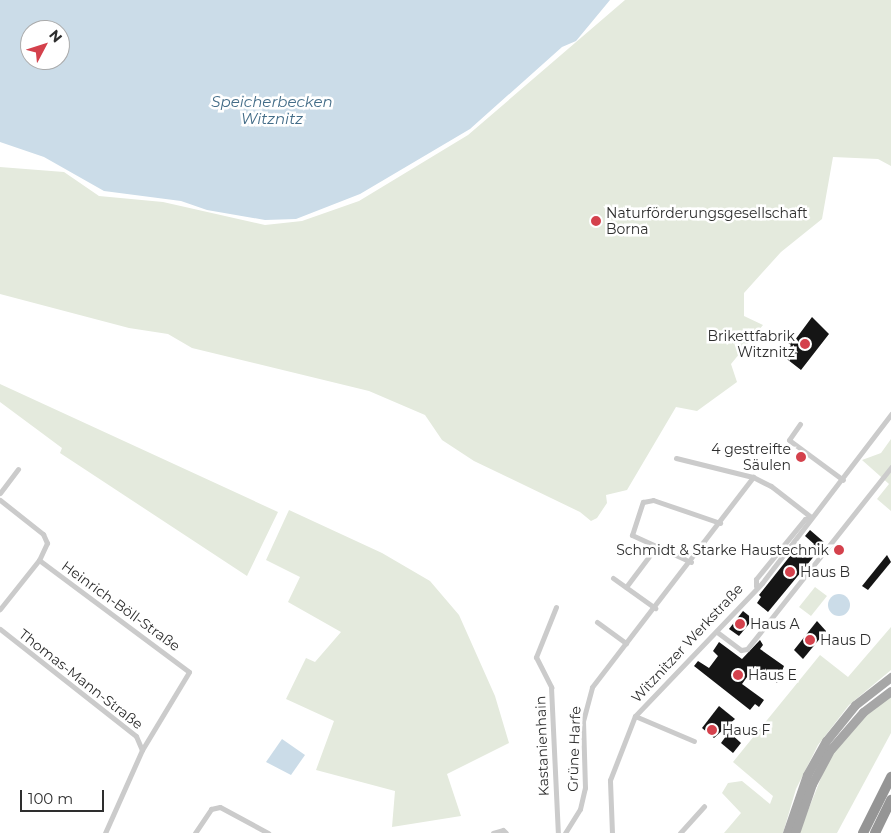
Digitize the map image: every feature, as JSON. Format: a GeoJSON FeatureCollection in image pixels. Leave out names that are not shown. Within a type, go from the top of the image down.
{"type":"FeatureCollection","features":[{"type":"Feature","properties":{"kind":"highway"},"geometry":{"type":"LineString","coordinates":[[863,833],[891,777]]}},
{"type":"Feature","properties":{"kind":"highway"},"geometry":{"type":"LineString","coordinates":[[875,833],[891,800]]}},
{"type":"Feature","properties":{"kind":"main road"},"geometry":{"type":"LineString","coordinates":[[787,833],[807,775],[826,741],[855,705],[891,677]]}},
{"type":"Feature","properties":{"kind":"main road"},"geometry":{"type":"LineString","coordinates":[[795,833],[812,784],[831,749],[863,712],[891,691]]}},
{"type":"Feature","properties":{"kind":"street","name":"Witznitzer Werkstraße"},"geometry":{"type":"LineString","coordinates":[[612,833],[610,780],[635,716],[650,696],[717,632],[756,586],[843,480],[891,414]]}},
{"type":"Feature","properties":{"kind":"street"},"geometry":{"type":"LineString","coordinates":[[800,424],[789,440],[843,480]]}},
{"type":"Feature","properties":{"kind":"street"},"geometry":{"type":"LineString","coordinates":[[676,458],[752,478],[771,486],[811,517]]}},
{"type":"Feature","properties":{"kind":"street"},"geometry":{"type":"LineString","coordinates":[[717,632],[741,650],[747,649],[891,467]]}},
{"type":"Feature","properties":{"kind":"street"},"geometry":{"type":"LineString","coordinates":[[0,493],[18,469]]}},
{"type":"Feature","properties":{"kind":"street","name":"Grüne Harfe"},"geometry":{"type":"LineString","coordinates":[[565,833],[580,809],[585,788],[583,721],[588,697],[599,675],[691,562],[752,478]]}},
{"type":"Feature","properties":{"kind":"street"},"geometry":{"type":"LineString","coordinates":[[0,500],[47,538],[38,560],[0,609]]}},
{"type":"Feature","properties":{"kind":"street"},"geometry":{"type":"LineString","coordinates":[[691,562],[632,535],[643,502],[647,500],[720,524]]}},
{"type":"Feature","properties":{"kind":"street"},"geometry":{"type":"LineString","coordinates":[[626,587],[656,546]]}},
{"type":"Feature","properties":{"kind":"street","name":"Heinrich-Böll-Straße"},"geometry":{"type":"LineString","coordinates":[[38,560],[189,672],[142,750]]}},
{"type":"Feature","properties":{"kind":"street"},"geometry":{"type":"LineString","coordinates":[[613,578],[655,608]]}},
{"type":"Feature","properties":{"kind":"street","name":"Kastanienhain"},"geometry":{"type":"LineString","coordinates":[[556,607],[536,657],[551,687],[558,833]]}},
{"type":"Feature","properties":{"kind":"street"},"geometry":{"type":"LineString","coordinates":[[597,622],[626,643]]}},
{"type":"Feature","properties":{"kind":"street","name":"Thomas-Mann-Straße"},"geometry":{"type":"LineString","coordinates":[[0,629],[136,736],[142,750]]}},
{"type":"Feature","properties":{"kind":"street","name":"Witznitzer Werkstraße"},"geometry":{"type":"LineString","coordinates":[[635,716],[694,742]]}},
{"type":"Feature","properties":{"kind":"street"},"geometry":{"type":"LineString","coordinates":[[105,833],[142,750]]}},
{"type":"Feature","properties":{"kind":"street"},"geometry":{"type":"LineString","coordinates":[[680,833],[704,806]]}},
{"type":"Feature","properties":{"kind":"street"},"geometry":{"type":"LineString","coordinates":[[195,833],[211,809],[220,807],[268,833]]}},
{"type":"Feature","properties":{"kind":"street"},"geometry":{"type":"LineString","coordinates":[[493,833],[503,830],[506,833]]}},
{"type":"Feature","properties":{"kind":"shaded area"},"geometry":{"type":"Polygon","coordinates":[[[625,0],[891,0],[891,166],[878,159],[833,157],[822,219],[781,252],[744,293],[744,316],[763,325],[731,364],[737,382],[697,411],[676,407],[627,490],[606,495],[607,503],[597,518],[591,521],[580,512],[474,461],[442,440],[425,415],[369,391],[192,348],[168,334],[129,328],[0,294],[0,167],[64,172],[99,196],[163,202],[265,225],[302,221],[359,201],[468,135],[625,0]]]}},
{"type":"Feature","properties":{"kind":"shaded area"},"geometry":{"type":"Polygon","coordinates":[[[0,384],[278,512],[247,576],[60,453],[62,448],[0,402],[0,384]]]}},
{"type":"Feature","properties":{"kind":"shaded area"},"geometry":{"type":"Polygon","coordinates":[[[891,439],[891,511],[877,499],[889,484],[862,460],[881,453],[891,439]]]}},
{"type":"Feature","properties":{"kind":"shaded area"},"geometry":{"type":"Polygon","coordinates":[[[289,510],[382,553],[430,581],[459,615],[495,696],[509,743],[447,774],[461,816],[392,827],[395,791],[316,770],[334,721],[286,699],[306,658],[315,662],[341,632],[288,602],[300,577],[266,560],[289,510]]]}},
{"type":"Feature","properties":{"kind":"shaded area"},"geometry":{"type":"Polygon","coordinates":[[[815,587],[827,596],[811,616],[799,607],[815,587]]]}},
{"type":"Feature","properties":{"kind":"shaded area"},"geometry":{"type":"Polygon","coordinates":[[[891,627],[891,670],[849,705],[818,745],[796,789],[783,833],[724,833],[741,813],[722,793],[728,783],[742,781],[770,804],[773,796],[733,762],[820,655],[848,677],[891,627]]]}},
{"type":"Feature","properties":{"kind":"shaded area"},"geometry":{"type":"Polygon","coordinates":[[[891,696],[891,733],[837,833],[799,833],[829,758],[863,718],[891,696]]]}},
{"type":"Feature","properties":{"kind":"water","name":"Speicherbecken Witznitz"},"geometry":{"type":"Polygon","coordinates":[[[0,0],[610,0],[576,41],[562,47],[470,129],[360,194],[296,219],[265,220],[207,210],[181,201],[104,191],[44,157],[0,142],[0,0]]]}},
{"type":"Feature","properties":{"kind":"water"},"geometry":{"type":"Polygon","coordinates":[[[835,594],[843,594],[850,601],[850,609],[843,616],[835,616],[828,609],[828,601],[835,594]]]}},
{"type":"Feature","properties":{"kind":"water"},"geometry":{"type":"Polygon","coordinates":[[[282,739],[305,755],[291,775],[266,762],[282,739]]]}},
{"type":"Feature","properties":{"kind":"building","name":"Brikettfabrik Witznitz"},"geometry":{"type":"Polygon","coordinates":[[[812,317],[829,334],[801,370],[783,356],[791,345],[787,342],[790,337],[795,340],[812,317]]]}},
{"type":"Feature","properties":{"kind":"building","name":"Haus B"},"geometry":{"type":"Polygon","coordinates":[[[810,530],[825,543],[768,612],[757,603],[761,597],[759,595],[794,551],[803,558],[814,544],[805,536],[810,530]]]}},
{"type":"Feature","properties":{"kind":"building"},"geometry":{"type":"Polygon","coordinates":[[[887,555],[891,562],[868,590],[862,586],[887,555]]]}},
{"type":"Feature","properties":{"kind":"building","name":"Haus A"},"geometry":{"type":"Polygon","coordinates":[[[743,611],[753,619],[739,636],[729,629],[743,611]]]}},
{"type":"Feature","properties":{"kind":"building","name":"Haus D"},"geometry":{"type":"Polygon","coordinates":[[[817,621],[826,631],[803,659],[794,650],[817,621]]]}},
{"type":"Feature","properties":{"kind":"building","name":"Haus E"},"geometry":{"type":"Polygon","coordinates":[[[760,640],[763,645],[760,649],[784,666],[777,683],[755,666],[742,684],[764,700],[759,707],[755,704],[750,710],[694,666],[698,661],[709,668],[718,656],[713,651],[719,642],[742,659],[760,640]]]}},
{"type":"Feature","properties":{"kind":"building","name":"Haus F"},"geometry":{"type":"Polygon","coordinates":[[[719,706],[735,719],[714,738],[702,728],[719,706]]]}},
{"type":"Feature","properties":{"kind":"building"},"geometry":{"type":"Polygon","coordinates":[[[729,732],[741,743],[733,753],[721,743],[729,732]]]}},
{"type":"Feature","properties":{"kind":"place","name":"Naturförderungsgesellschaft Borna"},"geometry":{"type":"Point","coordinates":[596,221]}},
{"type":"Feature","properties":{"kind":"place","name":"Brikettfabrik Witznitz"},"geometry":{"type":"Point","coordinates":[805,344]}},
{"type":"Feature","properties":{"kind":"place","name":"4 gestreifte Säulen"},"geometry":{"type":"Point","coordinates":[801,457]}},
{"type":"Feature","properties":{"kind":"place","name":"Schmidt & Starke Haustechnik"},"geometry":{"type":"Point","coordinates":[839,550]}},
{"type":"Feature","properties":{"kind":"place","name":"Haus B"},"geometry":{"type":"Point","coordinates":[790,572]}},
{"type":"Feature","properties":{"kind":"place","name":"Haus A"},"geometry":{"type":"Point","coordinates":[740,624]}},
{"type":"Feature","properties":{"kind":"place","name":"Haus D"},"geometry":{"type":"Point","coordinates":[810,640]}},
{"type":"Feature","properties":{"kind":"place","name":"Haus E"},"geometry":{"type":"Point","coordinates":[738,675]}},
{"type":"Feature","properties":{"kind":"place","name":"Haus F"},"geometry":{"type":"Point","coordinates":[712,730]}}]}
